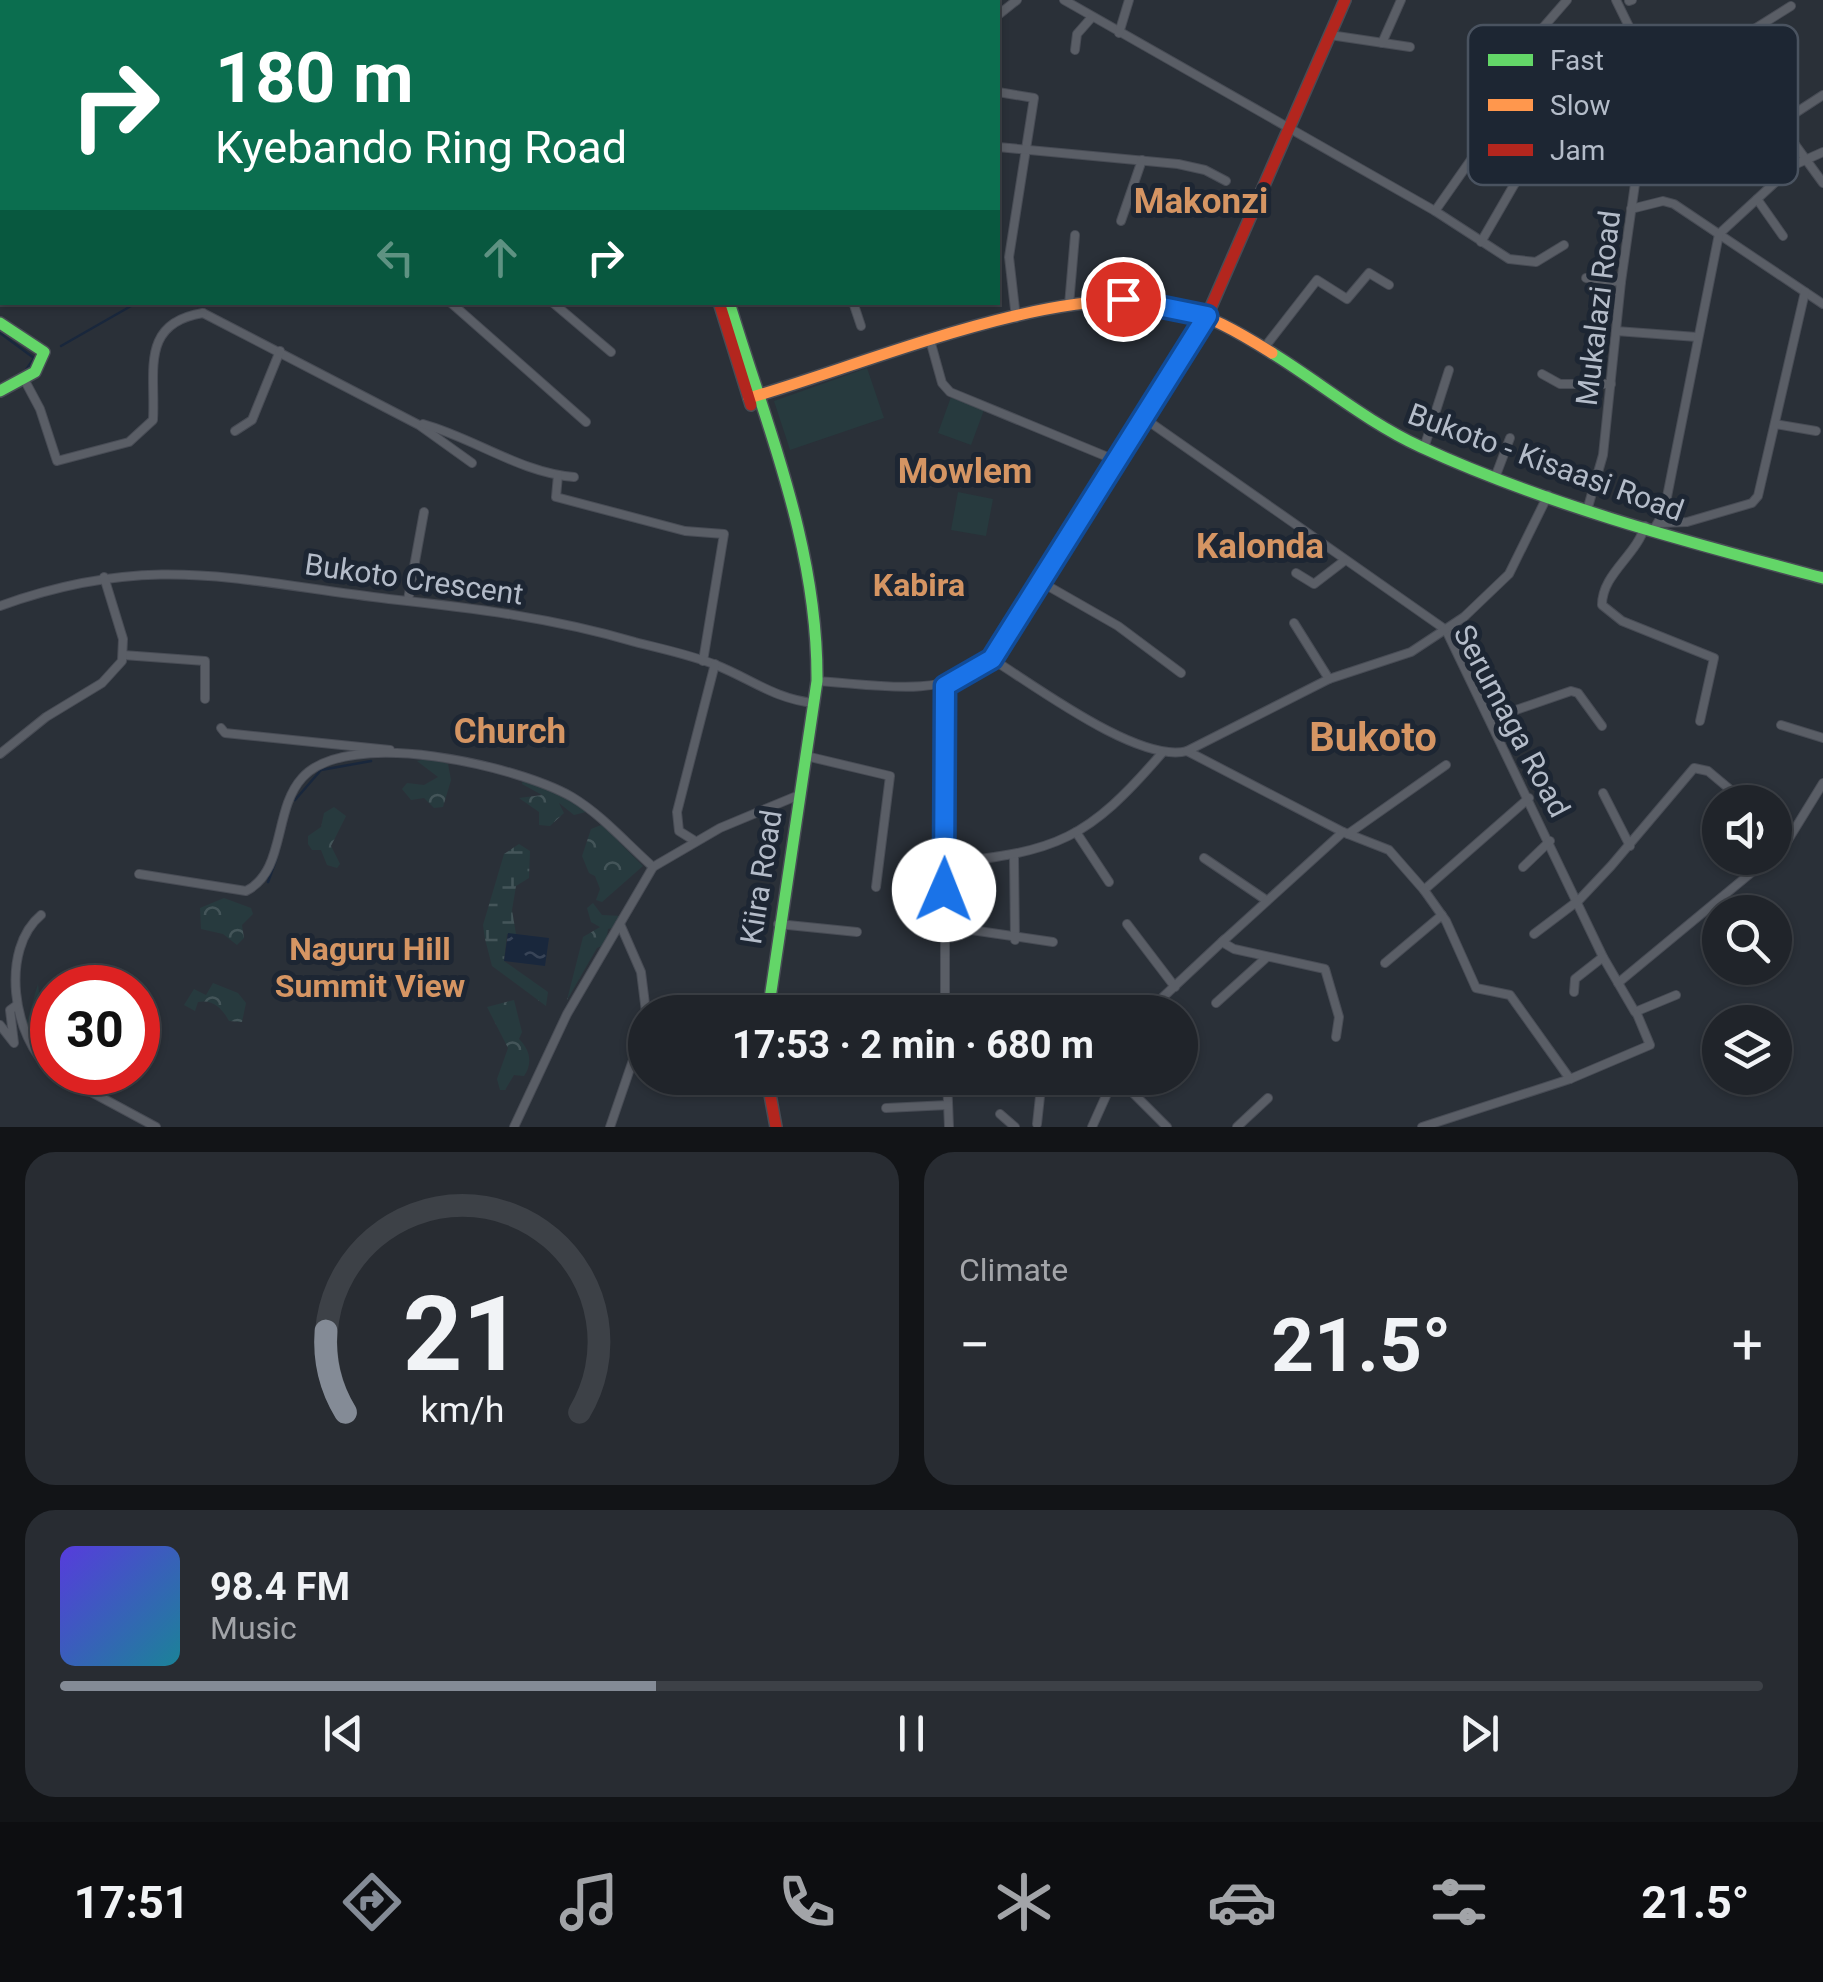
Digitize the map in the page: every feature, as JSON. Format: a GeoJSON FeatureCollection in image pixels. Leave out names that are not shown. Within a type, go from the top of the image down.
{"type":"FeatureCollection","features":[{"type":"Feature","properties":{"kind":"main road"},"geometry":{"type":"LineString","coordinates":[[1207,316],[1345,0]]}},
{"type":"Feature","properties":{"kind":"main road","name":"Bukoto - Kisaasi Road"},"geometry":{"type":"LineString","coordinates":[[752,397],[930,340],[1069,305],[1135,299],[1207,316],[1264,348],[1377,426],[1424,448],[1548,494],[1823,578]]}},
{"type":"Feature","properties":{"kind":"main road"},"geometry":{"type":"LineString","coordinates":[[720,305],[794,499],[815,600],[815,691]]}},
{"type":"Feature","properties":{"kind":"main road"},"geometry":{"type":"LineString","coordinates":[[730,305],[752,397]]}},
{"type":"Feature","properties":{"kind":"main road"},"geometry":{"type":"LineString","coordinates":[[0,391],[40,367],[44,355],[4,326]]}},
{"type":"Feature","properties":{"kind":"main road","name":"Kiira Road"},"geometry":{"type":"LineString","coordinates":[[770,995],[815,691]]}},
{"type":"Feature","properties":{"kind":"main road"},"geometry":{"type":"LineString","coordinates":[[771,1095],[776,1127]]}},
{"type":"Feature","properties":{"kind":"street"},"geometry":{"type":"LineString","coordinates":[[1064,0],[1434,211],[1508,259],[1526,263],[1564,245]]}},
{"type":"Feature","properties":{"kind":"street"},"geometry":{"type":"LineString","coordinates":[[1119,32],[1129,0]]}},
{"type":"Feature","properties":{"kind":"street"},"geometry":{"type":"LineString","coordinates":[[1378,43],[1400,0]]}},
{"type":"Feature","properties":{"kind":"street"},"geometry":{"type":"LineString","coordinates":[[1545,25],[1567,0]]}},
{"type":"Feature","properties":{"kind":"street","name":"Mukalazi Road"},"geometry":{"type":"LineString","coordinates":[[1616,0],[1628,2]]}},
{"type":"Feature","properties":{"kind":"street"},"geometry":{"type":"LineString","coordinates":[[1761,25],[1791,6]]}},
{"type":"Feature","properties":{"kind":"street"},"geometry":{"type":"LineString","coordinates":[[1076,50],[1077,34],[1092,17]]}},
{"type":"Feature","properties":{"kind":"street"},"geometry":{"type":"LineString","coordinates":[[1329,35],[1410,48]]}},
{"type":"Feature","properties":{"kind":"street"},"geometry":{"type":"LineString","coordinates":[[1000,92],[1034,98],[1008,267],[1016,318]]}},
{"type":"Feature","properties":{"kind":"street"},"geometry":{"type":"LineString","coordinates":[[1798,111],[1823,94]]}},
{"type":"Feature","properties":{"kind":"street"},"geometry":{"type":"LineString","coordinates":[[1000,147],[1192,166],[1226,181]]}},
{"type":"Feature","properties":{"kind":"street"},"geometry":{"type":"LineString","coordinates":[[1798,148],[1823,183]]}},
{"type":"Feature","properties":{"kind":"street"},"geometry":{"type":"LineString","coordinates":[[1798,164],[1823,152]]}},
{"type":"Feature","properties":{"kind":"street"},"geometry":{"type":"LineString","coordinates":[[1122,221],[1142,160]]}},
{"type":"Feature","properties":{"kind":"street"},"geometry":{"type":"LineString","coordinates":[[1434,211],[1468,163]]}},
{"type":"Feature","properties":{"kind":"street"},"geometry":{"type":"LineString","coordinates":[[1481,242],[1514,185]]}},
{"type":"Feature","properties":{"kind":"street","name":"Mukalazi Road"},"geometry":{"type":"LineString","coordinates":[[1588,507],[1604,455],[1635,185]]}},
{"type":"Feature","properties":{"kind":"street"},"geometry":{"type":"LineString","coordinates":[[1700,721],[1714,658],[1622,621],[1602,605],[1609,580],[1653,526],[1719,234],[1773,185]]}},
{"type":"Feature","properties":{"kind":"street"},"geometry":{"type":"LineString","coordinates":[[1757,200],[1783,236]]}},
{"type":"Feature","properties":{"kind":"street"},"geometry":{"type":"LineString","coordinates":[[1632,209],[1668,202],[1823,304]]}},
{"type":"Feature","properties":{"kind":"street"},"geometry":{"type":"LineString","coordinates":[[1069,305],[1075,236]]}},
{"type":"Feature","properties":{"kind":"street"},"geometry":{"type":"LineString","coordinates":[[1264,348],[1317,280],[1348,299],[1369,273],[1389,285]]}},
{"type":"Feature","properties":{"kind":"street"},"geometry":{"type":"LineString","coordinates":[[1586,278],[1621,282]]}},
{"type":"Feature","properties":{"kind":"street"},"geometry":{"type":"LineString","coordinates":[[1653,526],[1687,522],[1752,503],[1760,491],[1805,292]]}},
{"type":"Feature","properties":{"kind":"street"},"geometry":{"type":"LineString","coordinates":[[203,313],[204,305]]}},
{"type":"Feature","properties":{"kind":"street"},"geometry":{"type":"LineString","coordinates":[[453,305],[586,422]]}},
{"type":"Feature","properties":{"kind":"street"},"geometry":{"type":"LineString","coordinates":[[556,305],[610,352]]}},
{"type":"Feature","properties":{"kind":"street"},"geometry":{"type":"LineString","coordinates":[[854,305],[861,326]]}},
{"type":"Feature","properties":{"kind":"street"},"geometry":{"type":"LineString","coordinates":[[24,379],[40,409],[56,461],[129,442],[153,420],[152,363],[163,332],[177,319],[203,313],[409,420],[472,463]]}},
{"type":"Feature","properties":{"kind":"street"},"geometry":{"type":"LineString","coordinates":[[944,995],[945,686],[992,659],[1207,316]]}},
{"type":"Feature","properties":{"kind":"street"},"geometry":{"type":"LineString","coordinates":[[1616,331],[1697,336]]}},
{"type":"Feature","properties":{"kind":"street"},"geometry":{"type":"LineString","coordinates":[[930,340],[942,384],[950,392],[1116,460]]}},
{"type":"Feature","properties":{"kind":"street"},"geometry":{"type":"LineString","coordinates":[[235,431],[252,420],[280,351]]}},
{"type":"Feature","properties":{"kind":"street"},"geometry":{"type":"LineString","coordinates":[[1424,448],[1450,370]]}},
{"type":"Feature","properties":{"kind":"street"},"geometry":{"type":"LineString","coordinates":[[1542,374],[1560,384],[1611,384]]}},
{"type":"Feature","properties":{"kind":"street","name":"Serumaga Road"},"geometry":{"type":"LineString","coordinates":[[1142,416],[1446,630],[1603,956],[1637,1014]]}},
{"type":"Feature","properties":{"kind":"street"},"geometry":{"type":"LineString","coordinates":[[409,420],[464,435],[525,465],[574,476]]}},
{"type":"Feature","properties":{"kind":"street"},"geometry":{"type":"LineString","coordinates":[[1775,424],[1816,430]]}},
{"type":"Feature","properties":{"kind":"street"},"geometry":{"type":"LineString","coordinates":[[1496,475],[1510,438]]}},
{"type":"Feature","properties":{"kind":"street"},"geometry":{"type":"LineString","coordinates":[[558,475],[556,498],[686,530],[724,534],[703,661]]}},
{"type":"Feature","properties":{"kind":"street"},"geometry":{"type":"LineString","coordinates":[[1186,752],[1330,679],[1407,654],[1446,630],[1481,604],[1508,574],[1548,494]]}},
{"type":"Feature","properties":{"kind":"street"},"geometry":{"type":"LineString","coordinates":[[408,600],[424,512]]}},
{"type":"Feature","properties":{"kind":"street"},"geometry":{"type":"LineString","coordinates":[[1296,573],[1314,584],[1344,561]]}},
{"type":"Feature","properties":{"kind":"street","name":"Bukoto Crescent"},"geometry":{"type":"LineString","coordinates":[[1,603],[63,584],[104,577],[212,573],[542,620],[715,664],[778,697],[815,691],[945,686]]}},
{"type":"Feature","properties":{"kind":"street"},"geometry":{"type":"LineString","coordinates":[[0,754],[46,717],[102,683],[123,655],[123,638],[104,577]]}},
{"type":"Feature","properties":{"kind":"street"},"geometry":{"type":"LineString","coordinates":[[1042,582],[1118,626],[1181,673]]}},
{"type":"Feature","properties":{"kind":"street"},"geometry":{"type":"LineString","coordinates":[[1294,622],[1330,679]]}},
{"type":"Feature","properties":{"kind":"street"},"geometry":{"type":"LineString","coordinates":[[123,655],[205,661],[205,699]]}},
{"type":"Feature","properties":{"kind":"street"},"geometry":{"type":"LineString","coordinates":[[992,659],[1089,719],[1162,752],[1186,752],[1394,853],[1442,915],[1476,988],[1507,992],[1570,1078]]}},
{"type":"Feature","properties":{"kind":"street"},"geometry":{"type":"LineString","coordinates":[[695,841],[679,831],[676,812],[715,664]]}},
{"type":"Feature","properties":{"kind":"street"},"geometry":{"type":"LineString","coordinates":[[1490,719],[1571,691],[1602,726]]}},
{"type":"Feature","properties":{"kind":"street"},"geometry":{"type":"LineString","coordinates":[[1781,725],[1823,738]]}},
{"type":"Feature","properties":{"kind":"street"},"geometry":{"type":"LineString","coordinates":[[221,728],[225,733],[488,766],[553,787],[586,806],[653,867]]}},
{"type":"Feature","properties":{"kind":"street"},"geometry":{"type":"LineString","coordinates":[[139,874],[246,891],[265,875],[290,793],[314,766],[400,752]]}},
{"type":"Feature","properties":{"kind":"street"},"geometry":{"type":"LineString","coordinates":[[945,863],[1014,856],[1046,848],[1115,806],[1162,752]]}},
{"type":"Feature","properties":{"kind":"street"},"geometry":{"type":"LineString","coordinates":[[807,753],[890,776],[876,886]]}},
{"type":"Feature","properties":{"kind":"street"},"geometry":{"type":"LineString","coordinates":[[1166,995],[1266,900],[1346,833],[1446,764]]}},
{"type":"Feature","properties":{"kind":"street"},"geometry":{"type":"LineString","coordinates":[[1534,934],[1579,900],[1694,768],[1704,769],[1724,785]]}},
{"type":"Feature","properties":{"kind":"street"},"geometry":{"type":"LineString","coordinates":[[1792,833],[1823,782]]}},
{"type":"Feature","properties":{"kind":"street"},"geometry":{"type":"LineString","coordinates":[[1603,792],[1630,846]]}},
{"type":"Feature","properties":{"kind":"street"},"geometry":{"type":"LineString","coordinates":[[514,1127],[566,1017],[653,867],[695,841],[799,795]]}},
{"type":"Feature","properties":{"kind":"street"},"geometry":{"type":"LineString","coordinates":[[1424,890],[1529,798]]}},
{"type":"Feature","properties":{"kind":"street"},"geometry":{"type":"LineString","coordinates":[[1076,832],[1109,882]]}},
{"type":"Feature","properties":{"kind":"street"},"geometry":{"type":"LineString","coordinates":[[1222,942],[1346,833]]}},
{"type":"Feature","properties":{"kind":"street"},"geometry":{"type":"LineString","coordinates":[[1523,867],[1550,840]]}},
{"type":"Feature","properties":{"kind":"street"},"geometry":{"type":"LineString","coordinates":[[1014,856],[1015,940]]}},
{"type":"Feature","properties":{"kind":"street"},"geometry":{"type":"LineString","coordinates":[[1204,858],[1266,900]]}},
{"type":"Feature","properties":{"kind":"street"},"geometry":{"type":"LineString","coordinates":[[1618,982],[1748,875]]}},
{"type":"Feature","properties":{"kind":"street"},"geometry":{"type":"LineString","coordinates":[[30,1039],[17,1004],[13,956],[27,925],[40,915]]}},
{"type":"Feature","properties":{"kind":"street"},"geometry":{"type":"LineString","coordinates":[[1385,964],[1442,915]]}},
{"type":"Feature","properties":{"kind":"street"},"geometry":{"type":"LineString","coordinates":[[620,924],[641,972],[644,995]]}},
{"type":"Feature","properties":{"kind":"street"},"geometry":{"type":"LineString","coordinates":[[778,924],[858,932]]}},
{"type":"Feature","properties":{"kind":"street"},"geometry":{"type":"LineString","coordinates":[[1127,924],[1175,987]]}},
{"type":"Feature","properties":{"kind":"street"},"geometry":{"type":"LineString","coordinates":[[944,926],[1015,940],[1053,942]]}},
{"type":"Feature","properties":{"kind":"street"},"geometry":{"type":"LineString","coordinates":[[1222,942],[1327,971],[1329,992],[1339,1018],[1336,1037]]}},
{"type":"Feature","properties":{"kind":"street"},"geometry":{"type":"LineString","coordinates":[[1574,992],[1574,979],[1603,956]]}},
{"type":"Feature","properties":{"kind":"street"},"geometry":{"type":"LineString","coordinates":[[1216,1003],[1267,957]]}},
{"type":"Feature","properties":{"kind":"street"},"geometry":{"type":"LineString","coordinates":[[1422,1127],[1570,1078],[1650,1046],[1637,1014],[1676,995]]}},
{"type":"Feature","properties":{"kind":"street"},"geometry":{"type":"LineString","coordinates":[[0,1025],[14,1042],[10,1010],[17,1004]]}},
{"type":"Feature","properties":{"kind":"street"},"geometry":{"type":"LineString","coordinates":[[610,1127],[628,1075]]}},
{"type":"Feature","properties":{"kind":"street"},"geometry":{"type":"LineString","coordinates":[[97,1095],[156,1127]]}},
{"type":"Feature","properties":{"kind":"street"},"geometry":{"type":"LineString","coordinates":[[948,1095],[949,1127]]}},
{"type":"Feature","properties":{"kind":"street"},"geometry":{"type":"LineString","coordinates":[[1037,1124],[1040,1095]]}},
{"type":"Feature","properties":{"kind":"street"},"geometry":{"type":"LineString","coordinates":[[1092,1127],[1108,1095]]}},
{"type":"Feature","properties":{"kind":"street"},"geometry":{"type":"LineString","coordinates":[[1133,1095],[1166,1127]]}},
{"type":"Feature","properties":{"kind":"street"},"geometry":{"type":"LineString","coordinates":[[1236,1127],[1268,1098]]}},
{"type":"Feature","properties":{"kind":"street"},"geometry":{"type":"LineString","coordinates":[[886,1108],[948,1105]]}},
{"type":"Feature","properties":{"kind":"street"},"geometry":{"type":"LineString","coordinates":[[1000,1114],[1014,1127]]}},
{"type":"Feature","properties":{"kind":"green space"},"geometry":{"type":"Polygon","coordinates":[[[867,368],[884,418],[790,450],[774,401],[867,368]]]}},
{"type":"Feature","properties":{"kind":"green space"},"geometry":{"type":"Polygon","coordinates":[[[951,397],[984,410],[971,445],[938,433],[951,397]]]}},
{"type":"Feature","properties":{"kind":"green space"},"geometry":{"type":"Polygon","coordinates":[[[958,492],[993,499],[986,536],[951,530],[958,492]]]}},
{"type":"Feature","properties":{"kind":"green space"},"geometry":{"type":"Polygon","coordinates":[[[430,758],[448,764],[451,780],[443,807],[434,808],[424,798],[411,800],[402,789],[407,783],[424,785],[438,777],[417,761],[430,758]]]}},
{"type":"Feature","properties":{"kind":"green space"},"geometry":{"type":"Polygon","coordinates":[[[524,773],[568,789],[586,812],[574,815],[559,803],[564,813],[550,826],[539,825],[539,812],[519,798],[542,795],[522,784],[524,773]]]}},
{"type":"Feature","properties":{"kind":"green space"},"geometry":{"type":"Polygon","coordinates":[[[334,807],[346,816],[331,846],[340,864],[337,868],[327,865],[321,850],[312,850],[308,844],[308,836],[321,827],[324,813],[334,807]]]}},
{"type":"Feature","properties":{"kind":"green space"},"geometry":{"type":"Polygon","coordinates":[[[601,825],[614,829],[618,841],[643,866],[602,902],[596,900],[600,889],[582,856],[591,829],[601,825]]]}},
{"type":"Feature","properties":{"kind":"green space"},"geometry":{"type":"Polygon","coordinates":[[[519,844],[530,851],[529,878],[516,886],[512,910],[516,934],[507,934],[504,961],[548,992],[546,1006],[492,966],[485,939],[483,925],[504,854],[519,844]]]}},
{"type":"Feature","properties":{"kind":"green space"},"geometry":{"type":"Polygon","coordinates":[[[224,898],[251,908],[253,914],[242,925],[244,938],[237,945],[223,934],[201,929],[200,908],[224,898]]]}},
{"type":"Feature","properties":{"kind":"green space"},"geometry":{"type":"Polygon","coordinates":[[[593,903],[602,915],[622,916],[616,927],[608,929],[606,944],[597,948],[567,1000],[583,937],[600,927],[591,922],[587,908],[593,903]]]}},
{"type":"Feature","properties":{"kind":"green space"},"geometry":{"type":"Polygon","coordinates":[[[213,983],[238,993],[246,1003],[242,1022],[229,1021],[213,1003],[198,1002],[195,1011],[184,1005],[194,989],[206,995],[213,983]]]}},
{"type":"Feature","properties":{"kind":"green space"},"geometry":{"type":"Polygon","coordinates":[[[514,1000],[522,1032],[519,1039],[528,1052],[529,1066],[524,1076],[514,1075],[505,1090],[500,1090],[497,1079],[508,1048],[487,1007],[514,1000]]]}},
{"type":"Feature","properties":{"kind":"water"},"geometry":{"type":"Polygon","coordinates":[[[508,933],[549,938],[545,966],[504,961],[508,933]]]}},
{"type":"Feature","properties":{"kind":"waterway"},"geometry":{"type":"LineString","coordinates":[[61,346],[133,305]]}},
{"type":"Feature","properties":{"kind":"waterway"},"geometry":{"type":"LineString","coordinates":[[0,333],[34,358],[26,370]]}},
{"type":"Feature","properties":{"kind":"waterway"},"geometry":{"type":"LineString","coordinates":[[7,381],[27,370]]}},
{"type":"Feature","properties":{"kind":"waterway"},"geometry":{"type":"LineString","coordinates":[[295,800],[321,770],[371,761]]}},
{"type":"Feature","properties":{"kind":"waterway"},"geometry":{"type":"LineString","coordinates":[[268,882],[276,860]]}},
{"type":"Feature","properties":{"kind":"traffic: fast"},"geometry":{"type":"LineString","coordinates":[[730,305],[788,488],[800,535],[815,631],[817,681],[771,995]]}},
{"type":"Feature","properties":{"kind":"traffic: fast"},"geometry":{"type":"LineString","coordinates":[[0,323],[44,352],[35,372],[0,391]]}},
{"type":"Feature","properties":{"kind":"traffic: fast"},"geometry":{"type":"LineString","coordinates":[[1272,353],[1382,426],[1469,468],[1619,521],[1823,578]]}},
{"type":"Feature","properties":{"kind":"traffic: slow"},"geometry":{"type":"LineString","coordinates":[[749,398],[960,330],[1073,305],[1124,301],[1169,305],[1209,318],[1272,353]]}},
{"type":"Feature","properties":{"kind":"traffic: jam"},"geometry":{"type":"LineString","coordinates":[[1207,316],[1345,0]]}},
{"type":"Feature","properties":{"kind":"traffic: jam"},"geometry":{"type":"LineString","coordinates":[[720,305],[751,405]]}},
{"type":"Feature","properties":{"kind":"traffic: jam"},"geometry":{"type":"LineString","coordinates":[[770,1095],[776,1127]]}},
{"type":"Feature","properties":{"kind":"district","name":"Makonzi"},"geometry":{"type":"Point","coordinates":[1201,201]}},
{"type":"Feature","properties":{"kind":"district","name":"Mowlem"},"geometry":{"type":"Point","coordinates":[965,471]}},
{"type":"Feature","properties":{"kind":"district","name":"Kalonda"},"geometry":{"type":"Point","coordinates":[1260,546]}},
{"type":"Feature","properties":{"kind":"district","name":"Kabira"},"geometry":{"type":"Point","coordinates":[919,585]}},
{"type":"Feature","properties":{"kind":"district","name":"Church"},"geometry":{"type":"Point","coordinates":[510,731]}},
{"type":"Feature","properties":{"kind":"district","name":"Bukoto"},"geometry":{"type":"Point","coordinates":[1373,737]}},
{"type":"Feature","properties":{"kind":"district","name":"Naguru Hill Summit View"},"geometry":{"type":"Point","coordinates":[370,968]}},
{"type":"Feature","properties":{"kind":"route"},"geometry":{"type":"LineString","coordinates":[[944,890],[945,686],[979,670],[1006,640],[1207,316],[1123,299]]}}]}
